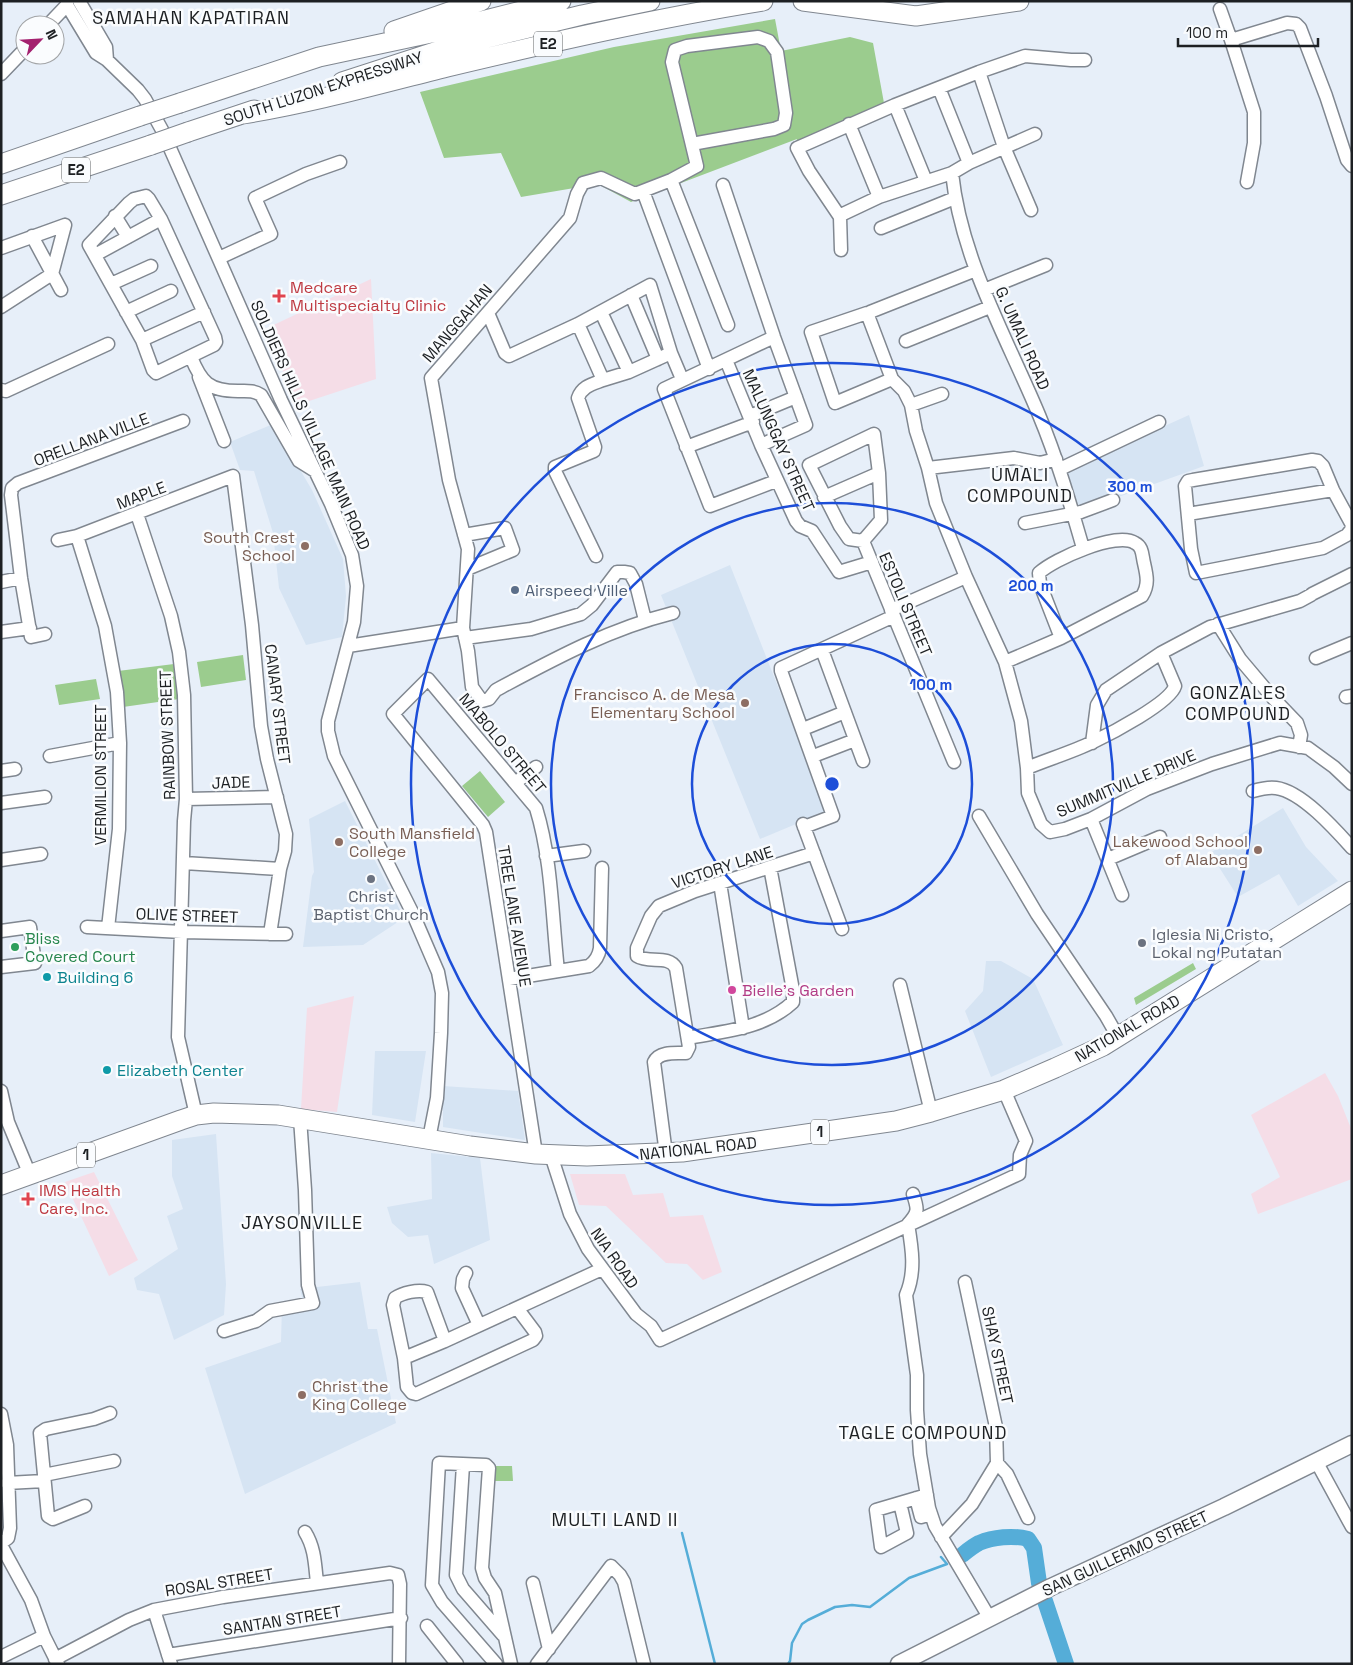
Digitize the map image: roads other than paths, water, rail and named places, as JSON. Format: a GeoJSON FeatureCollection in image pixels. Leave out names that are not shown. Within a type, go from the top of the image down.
{"type":"FeatureCollection","features":[{"type":"Feature","properties":{"kind":"highway","name":"E2"},"geometry":{"type":"LineString","coordinates":[[319,57],[480,1]]}},
{"type":"Feature","properties":{"kind":"highway","name":"SOUTH LUZON EXPRESSWAY"},"geometry":{"type":"LineString","coordinates":[[1,164],[319,57],[450,29],[561,1]]}},
{"type":"Feature","properties":{"kind":"highway","name":"SOUTH LUZON EXPRESSWAY"},"geometry":{"type":"LineString","coordinates":[[1,195],[450,47],[582,15],[650,1]]}},
{"type":"Feature","properties":{"kind":"highway","name":"E2"},"geometry":{"type":"LineString","coordinates":[[243,114],[335,96],[445,68],[614,29],[763,1]]}},
{"type":"Feature","properties":{"kind":"highway"},"geometry":{"type":"LineString","coordinates":[[803,1],[916,16],[1019,1]]}},
{"type":"Feature","properties":{"kind":"highway","name":"NATIONAL ROAD"},"geometry":{"type":"LineString","coordinates":[[1,1186],[196,1115],[233,1113],[300,1118],[429,1139],[544,1154],[587,1156],[666,1154],[726,1147],[875,1124],[931,1112],[1004,1090],[1072,1061],[1118,1037],[1352,891]]}},
{"type":"Feature","properties":{"kind":"main road","name":"SAN GUILLERMO STREET"},"geometry":{"type":"LineString","coordinates":[[899,1664],[1044,1590],[1215,1511],[1352,1444]]}},
{"type":"Feature","properties":{"kind":"street"},"geometry":{"type":"LineString","coordinates":[[58,15],[71,2]]}},
{"type":"Feature","properties":{"kind":"street","name":"SOLDIERS HILLS VILLAGE MAIN ROAD"},"geometry":{"type":"LineString","coordinates":[[71,2],[96,53],[107,60],[138,90],[153,112],[281,400],[316,471],[347,541],[355,569],[356,602],[354,622],[328,721],[330,744],[340,770],[430,950],[438,972],[442,993],[436,1098],[429,1139]]}},
{"type":"Feature","properties":{"kind":"street"},"geometry":{"type":"LineString","coordinates":[[1220,9],[1254,112],[1254,143],[1247,182]]}},
{"type":"Feature","properties":{"kind":"street"},"geometry":{"type":"LineString","coordinates":[[1231,40],[1286,23],[1296,24],[1300,28],[1326,96],[1347,160],[1351,165]]}},
{"type":"Feature","properties":{"kind":"street"},"geometry":{"type":"LineString","coordinates":[[692,144],[774,129],[784,125],[786,113],[776,52],[769,41],[758,37],[687,46],[675,50],[672,62],[697,166],[671,180],[644,191],[709,369]]}},
{"type":"Feature","properties":{"kind":"street"},"geometry":{"type":"LineString","coordinates":[[841,250],[840,217],[809,171],[797,148],[895,105],[1024,56],[1086,60]]}},
{"type":"Feature","properties":{"kind":"street"},"geometry":{"type":"LineString","coordinates":[[1,74],[15,59]]}},
{"type":"Feature","properties":{"kind":"street"},"geometry":{"type":"LineString","coordinates":[[979,72],[1004,146],[1031,210]]}},
{"type":"Feature","properties":{"kind":"street"},"geometry":{"type":"LineString","coordinates":[[939,88],[969,163]]}},
{"type":"Feature","properties":{"kind":"street"},"geometry":{"type":"LineString","coordinates":[[895,105],[926,181]]}},
{"type":"Feature","properties":{"kind":"street"},"geometry":{"type":"LineString","coordinates":[[850,124],[879,197]]}},
{"type":"Feature","properties":{"kind":"street"},"geometry":{"type":"LineString","coordinates":[[840,217],[847,211],[879,197],[952,173],[1004,146],[1035,134]]}},
{"type":"Feature","properties":{"kind":"street"},"geometry":{"type":"LineString","coordinates":[[219,258],[271,234],[255,198],[306,174],[340,162]]}},
{"type":"Feature","properties":{"kind":"street","name":"G. UMALI ROAD"},"geometry":{"type":"LineString","coordinates":[[952,173],[954,198],[976,270],[990,307],[1040,416],[1058,464],[1083,548]]}},
{"type":"Feature","properties":{"kind":"street","name":"MANGGAHAN"},"geometry":{"type":"LineString","coordinates":[[644,191],[635,194],[601,178],[583,183],[577,194],[570,218],[431,378],[449,480],[468,549],[464,633],[472,687],[482,701],[489,700],[496,690],[575,648],[645,620]]}},
{"type":"Feature","properties":{"kind":"street"},"geometry":{"type":"LineString","coordinates":[[671,180],[728,324]]}},
{"type":"Feature","properties":{"kind":"street"},"geometry":{"type":"LineString","coordinates":[[723,185],[806,425],[761,445]]}},
{"type":"Feature","properties":{"kind":"street"},"geometry":{"type":"LineString","coordinates":[[146,196],[161,220],[216,342],[214,345],[191,357],[155,373],[142,340],[90,248],[91,242],[134,199],[146,196]]}},
{"type":"Feature","properties":{"kind":"street"},"geometry":{"type":"LineString","coordinates":[[881,228],[954,198]]}},
{"type":"Feature","properties":{"kind":"street"},"geometry":{"type":"LineString","coordinates":[[115,216],[128,237]]}},
{"type":"Feature","properties":{"kind":"street"},"geometry":{"type":"LineString","coordinates":[[95,256],[161,220]]}},
{"type":"Feature","properties":{"kind":"street"},"geometry":{"type":"LineString","coordinates":[[1,248],[66,225],[52,274],[1,307]]}},
{"type":"Feature","properties":{"kind":"street"},"geometry":{"type":"LineString","coordinates":[[32,236],[61,290]]}},
{"type":"Feature","properties":{"kind":"street"},"geometry":{"type":"LineString","coordinates":[[984,290],[1046,265]]}},
{"type":"Feature","properties":{"kind":"street"},"geometry":{"type":"LineString","coordinates":[[111,284],[151,266]]}},
{"type":"Feature","properties":{"kind":"street"},"geometry":{"type":"LineString","coordinates":[[870,312],[976,270]]}},
{"type":"Feature","properties":{"kind":"street"},"geometry":{"type":"LineString","coordinates":[[488,313],[505,353],[509,356],[578,324],[650,285],[682,379]]}},
{"type":"Feature","properties":{"kind":"street"},"geometry":{"type":"LineString","coordinates":[[126,312],[171,291]]}},
{"type":"Feature","properties":{"kind":"street"},"geometry":{"type":"LineString","coordinates":[[632,296],[658,359]]}},
{"type":"Feature","properties":{"kind":"street"},"geometry":{"type":"LineString","coordinates":[[906,341],[990,307]]}},
{"type":"Feature","properties":{"kind":"street"},"geometry":{"type":"LineString","coordinates":[[142,340],[204,312]]}},
{"type":"Feature","properties":{"kind":"street"},"geometry":{"type":"LineString","coordinates":[[601,312],[629,372]]}},
{"type":"Feature","properties":{"kind":"street"},"geometry":{"type":"LineString","coordinates":[[892,379],[835,403],[811,332],[867,313],[892,379],[904,391],[911,405],[942,394]]}},
{"type":"Feature","properties":{"kind":"street"},"geometry":{"type":"LineString","coordinates":[[578,324],[604,380]]}},
{"type":"Feature","properties":{"kind":"street"},"geometry":{"type":"LineString","coordinates":[[774,337],[664,389],[710,506],[776,481]]}},
{"type":"Feature","properties":{"kind":"street"},"geometry":{"type":"LineString","coordinates":[[1,390],[6,390],[108,344]]}},
{"type":"Feature","properties":{"kind":"street"},"geometry":{"type":"LineString","coordinates":[[596,556],[555,471],[556,468],[594,451],[595,447],[578,398],[580,392],[584,388],[629,372],[672,353]]}},
{"type":"Feature","properties":{"kind":"street"},"geometry":{"type":"LineString","coordinates":[[191,357],[224,441]]}},
{"type":"Feature","properties":{"kind":"street","name":"MALUNGGAY STREET"},"geometry":{"type":"LineString","coordinates":[[726,360],[776,481],[796,521],[800,526],[812,530],[839,572],[872,562]]}},
{"type":"Feature","properties":{"kind":"street"},"geometry":{"type":"LineString","coordinates":[[198,375],[210,386],[222,391],[254,391],[261,395],[299,460],[316,471]]}},
{"type":"Feature","properties":{"kind":"street"},"geometry":{"type":"LineString","coordinates":[[686,446],[751,419],[796,397]]}},
{"type":"Feature","properties":{"kind":"street","name":"SUMMITVILLE DRIVE"},"geometry":{"type":"LineString","coordinates":[[911,405],[916,431],[928,468],[936,503],[966,578],[1005,662],[1021,721],[1028,793],[1041,824],[1050,832],[1065,829],[1091,819],[1147,789],[1212,764],[1280,743],[1308,748],[1352,784]]}},
{"type":"Feature","properties":{"kind":"street","name":"ORELLANA VILLE"},"geometry":{"type":"LineString","coordinates":[[21,578],[11,494],[12,488],[18,483],[183,421]]}},
{"type":"Feature","properties":{"kind":"street"},"geometry":{"type":"LineString","coordinates":[[928,468],[1014,458],[1058,464],[1159,422]]}},
{"type":"Feature","properties":{"kind":"street"},"geometry":{"type":"LineString","coordinates":[[874,434],[879,473],[881,520],[863,542],[849,539],[824,497],[809,465],[874,434]]}},
{"type":"Feature","properties":{"kind":"street"},"geometry":{"type":"LineString","coordinates":[[1312,460],[1318,461],[1323,466],[1333,490],[1350,520],[1351,530],[1347,535],[1323,548],[1196,573],[1191,549],[1188,514],[1185,486],[1188,481],[1312,460]]}},
{"type":"Feature","properties":{"kind":"street"},"geometry":{"type":"LineString","coordinates":[[824,497],[879,473]]}},
{"type":"Feature","properties":{"kind":"street","name":"MAPLE"},"geometry":{"type":"LineString","coordinates":[[58,540],[76,536],[138,514],[233,476]]}},
{"type":"Feature","properties":{"kind":"street","name":"CANARY STREET"},"geometry":{"type":"LineString","coordinates":[[233,476],[252,625],[261,726],[267,759],[286,834],[285,851],[280,869],[270,934]]}},
{"type":"Feature","properties":{"kind":"street"},"geometry":{"type":"LineString","coordinates":[[1188,514],[1333,490]]}},
{"type":"Feature","properties":{"kind":"street"},"geometry":{"type":"LineString","coordinates":[[1026,523],[1073,513],[1112,500]]}},
{"type":"Feature","properties":{"kind":"street","name":"RAINBOW STREET"},"geometry":{"type":"LineString","coordinates":[[138,514],[171,616],[179,652],[184,695],[186,799],[178,1037],[196,1115]]}},
{"type":"Feature","properties":{"kind":"street"},"geometry":{"type":"LineString","coordinates":[[464,535],[505,528],[512,550],[467,569]]}},
{"type":"Feature","properties":{"kind":"street","name":"VERMILION STREET"},"geometry":{"type":"LineString","coordinates":[[76,536],[105,626],[117,692],[120,743],[119,829],[108,928]]}},
{"type":"Feature","properties":{"kind":"street"},"geometry":{"type":"LineString","coordinates":[[1005,662],[1061,638],[1142,596],[1148,579],[1141,547],[1134,542],[1124,539],[1083,548],[1045,567],[1039,573],[1040,584],[1061,638]]}},
{"type":"Feature","properties":{"kind":"street","name":"ESTOLI STREET"},"geometry":{"type":"LineString","coordinates":[[863,542],[954,762]]}},
{"type":"Feature","properties":{"kind":"street"},"geometry":{"type":"LineString","coordinates":[[348,646],[464,633],[532,630],[581,614],[592,605],[617,572],[630,573],[636,584],[645,620],[673,613]]}},
{"type":"Feature","properties":{"kind":"street"},"geometry":{"type":"LineString","coordinates":[[1092,742],[1097,705],[1106,690],[1161,654],[1189,637],[1218,624],[1300,600],[1352,574]]}},
{"type":"Feature","properties":{"kind":"street"},"geometry":{"type":"LineString","coordinates":[[1,582],[21,578],[31,636],[45,634]]}},
{"type":"Feature","properties":{"kind":"street"},"geometry":{"type":"LineString","coordinates":[[842,929],[803,826],[834,816],[780,671],[784,666],[822,650],[966,578]]}},
{"type":"Feature","properties":{"kind":"street"},"geometry":{"type":"LineString","coordinates":[[1218,624],[1240,658],[1273,698],[1297,723],[1301,735],[1300,747]]}},
{"type":"Feature","properties":{"kind":"street"},"geometry":{"type":"LineString","coordinates":[[1,632],[30,628]]}},
{"type":"Feature","properties":{"kind":"street"},"geometry":{"type":"LineString","coordinates":[[1316,658],[1352,643]]}},
{"type":"Feature","properties":{"kind":"street"},"geometry":{"type":"LineString","coordinates":[[822,650],[863,761]]}},
{"type":"Feature","properties":{"kind":"street"},"geometry":{"type":"LineString","coordinates":[[1027,768],[1092,742],[1146,712],[1170,696],[1175,686],[1161,654]]}},
{"type":"Feature","properties":{"kind":"street","name":"MABOLO STREET"},"geometry":{"type":"LineString","coordinates":[[393,714],[428,679],[536,808],[542,826],[558,971]]}},
{"type":"Feature","properties":{"kind":"street"},"geometry":{"type":"LineString","coordinates":[[808,727],[844,712]]}},
{"type":"Feature","properties":{"kind":"street","name":"TREE LANE AVENUE"},"geometry":{"type":"LineString","coordinates":[[393,714],[486,832],[509,979],[544,1154]]}},
{"type":"Feature","properties":{"kind":"street"},"geometry":{"type":"LineString","coordinates":[[816,755],[855,740]]}},
{"type":"Feature","properties":{"kind":"street"},"geometry":{"type":"LineString","coordinates":[[50,756],[120,743]]}},
{"type":"Feature","properties":{"kind":"street"},"geometry":{"type":"LineString","coordinates":[[516,783],[536,766]]}},
{"type":"Feature","properties":{"kind":"street"},"geometry":{"type":"LineString","coordinates":[[1,772],[15,769]]}},
{"type":"Feature","properties":{"kind":"street"},"geometry":{"type":"LineString","coordinates":[[1253,791],[1274,787],[1294,795],[1320,816],[1352,848]]}},
{"type":"Feature","properties":{"kind":"street"},"geometry":{"type":"LineString","coordinates":[[1,803],[45,797]]}},
{"type":"Feature","properties":{"kind":"street","name":"JADE"},"geometry":{"type":"LineString","coordinates":[[186,799],[277,797]]}},
{"type":"Feature","properties":{"kind":"street"},"geometry":{"type":"LineString","coordinates":[[979,816],[1038,914],[1118,1037]]}},
{"type":"Feature","properties":{"kind":"street"},"geometry":{"type":"LineString","coordinates":[[1091,819],[1122,894]]}},
{"type":"Feature","properties":{"kind":"street"},"geometry":{"type":"LineString","coordinates":[[1108,859],[1160,837]]}},
{"type":"Feature","properties":{"kind":"street"},"geometry":{"type":"LineString","coordinates":[[546,856],[584,851]]}},
{"type":"Feature","properties":{"kind":"street"},"geometry":{"type":"LineString","coordinates":[[1,860],[41,854]]}},
{"type":"Feature","properties":{"kind":"street","name":"VICTORY LANE"},"geometry":{"type":"LineString","coordinates":[[688,1038],[674,964],[668,961],[645,960],[637,956],[637,948],[651,916],[659,906],[695,891],[814,854]]}},
{"type":"Feature","properties":{"kind":"street"},"geometry":{"type":"LineString","coordinates":[[184,863],[280,869]]}},
{"type":"Feature","properties":{"kind":"street"},"geometry":{"type":"LineString","coordinates":[[666,1154],[654,1062],[656,1058],[661,1054],[688,1052],[688,1038],[758,1024],[793,1002],[794,996],[770,867]]}},
{"type":"Feature","properties":{"kind":"street"},"geometry":{"type":"LineString","coordinates":[[509,979],[589,966],[593,963],[599,954],[602,868]]}},
{"type":"Feature","properties":{"kind":"street"},"geometry":{"type":"LineString","coordinates":[[720,883],[743,1028]]}},
{"type":"Feature","properties":{"kind":"street"},"geometry":{"type":"LineString","coordinates":[[1,932],[30,927],[35,963],[1,968]]}},
{"type":"Feature","properties":{"kind":"street","name":"OLIVE STREET"},"geometry":{"type":"LineString","coordinates":[[87,927],[182,932],[286,934]]}},
{"type":"Feature","properties":{"kind":"street"},"geometry":{"type":"LineString","coordinates":[[900,985],[931,1112]]}},
{"type":"Feature","properties":{"kind":"street"},"geometry":{"type":"LineString","coordinates":[[908,1224],[1019,1174],[1020,1155],[1026,1141],[1004,1090]]}},
{"type":"Feature","properties":{"kind":"street"},"geometry":{"type":"LineString","coordinates":[[1,1091],[8,1122],[34,1174]]}},
{"type":"Feature","properties":{"kind":"street"},"geometry":{"type":"LineString","coordinates":[[224,1331],[256,1321],[270,1311],[313,1303],[308,1285],[305,1190],[300,1118]]}},
{"type":"Feature","properties":{"kind":"street","name":"NIA ROAD"},"geometry":{"type":"LineString","coordinates":[[544,1154],[577,1231],[588,1249],[636,1314],[651,1326],[660,1340],[908,1224]]}},
{"type":"Feature","properties":{"kind":"street"},"geometry":{"type":"LineString","coordinates":[[908,1224],[918,1209],[912,1194]]}},
{"type":"Feature","properties":{"kind":"street"},"geometry":{"type":"LineString","coordinates":[[908,1224],[913,1266],[911,1284],[906,1295],[916,1366],[921,1497],[941,1537],[989,1617]]}},
{"type":"Feature","properties":{"kind":"street"},"geometry":{"type":"LineString","coordinates":[[404,1358],[602,1269]]}},
{"type":"Feature","properties":{"kind":"street"},"geometry":{"type":"LineString","coordinates":[[466,1273],[462,1279],[462,1288],[478,1325]]}},
{"type":"Feature","properties":{"kind":"street","name":"SHAY STREET"},"geometry":{"type":"LineString","coordinates":[[965,1282],[996,1427],[997,1463]]}},
{"type":"Feature","properties":{"kind":"street"},"geometry":{"type":"LineString","coordinates":[[445,1341],[427,1292],[422,1291],[400,1295],[395,1298],[393,1305],[404,1358],[407,1387],[416,1394],[533,1340],[536,1336],[534,1332],[517,1308]]}},
{"type":"Feature","properties":{"kind":"street"},"geometry":{"type":"LineString","coordinates":[[85,1506],[57,1518],[50,1518],[47,1513],[40,1434],[41,1431],[94,1419],[110,1413]]}},
{"type":"Feature","properties":{"kind":"street"},"geometry":{"type":"LineString","coordinates":[[1,1414],[7,1445],[10,1528],[8,1538],[1,1544],[31,1600],[38,1639],[57,1661]]}},
{"type":"Feature","properties":{"kind":"street"},"geometry":{"type":"LineString","coordinates":[[7,1483],[44,1478],[114,1460]]}},
{"type":"Feature","properties":{"kind":"street"},"geometry":{"type":"LineString","coordinates":[[1316,1461],[1352,1526]]}},
{"type":"Feature","properties":{"kind":"street"},"geometry":{"type":"LineString","coordinates":[[496,1664],[442,1602],[432,1585],[438,1465],[440,1462],[486,1465],[489,1468],[482,1568],[485,1578],[495,1593],[511,1664]]}},
{"type":"Feature","properties":{"kind":"street"},"geometry":{"type":"LineString","coordinates":[[941,1537],[972,1504],[997,1463],[1007,1474],[1028,1518]]}},
{"type":"Feature","properties":{"kind":"street"},"geometry":{"type":"LineString","coordinates":[[463,1464],[457,1579],[463,1589],[504,1636]]}},
{"type":"Feature","properties":{"kind":"street"},"geometry":{"type":"LineString","coordinates":[[900,1503],[921,1497]]}},
{"type":"Feature","properties":{"kind":"street"},"geometry":{"type":"LineString","coordinates":[[305,1532],[312,1545],[317,1583]]}},
{"type":"Feature","properties":{"kind":"street"},"geometry":{"type":"LineString","coordinates":[[537,1664],[611,1566],[624,1582],[644,1664]]}},
{"type":"Feature","properties":{"kind":"street","name":"ROSAL STREET"},"geometry":{"type":"LineString","coordinates":[[57,1661],[129,1620],[154,1610],[390,1573],[398,1575],[401,1618]]}},
{"type":"Feature","properties":{"kind":"street"},"geometry":{"type":"LineString","coordinates":[[533,1583],[549,1649]]}},
{"type":"Feature","properties":{"kind":"street"},"geometry":{"type":"LineString","coordinates":[[154,1610],[170,1659]]}},
{"type":"Feature","properties":{"kind":"street"},"geometry":{"type":"LineString","coordinates":[[399,1664],[401,1618]]}},
{"type":"Feature","properties":{"kind":"street","name":"SANTAN STREET"},"geometry":{"type":"LineString","coordinates":[[170,1659],[401,1618]]}},
{"type":"Feature","properties":{"kind":"street"},"geometry":{"type":"LineString","coordinates":[[427,1626],[457,1664]]}},
{"type":"Feature","properties":{"kind":"street"},"geometry":{"type":"LineString","coordinates":[[1,1657],[38,1639]]}},
{"type":"Feature","properties":{"kind":"waterway"},"geometry":{"type":"LineString","coordinates":[[682,1533],[715,1664]]}},
{"type":"Feature","properties":{"kind":"waterway"},"geometry":{"type":"LineString","coordinates":[[962,1555],[977,1544],[990,1539],[1003,1537],[1028,1539],[1034,1548],[1039,1583],[1066,1664]]}},
{"type":"Feature","properties":{"kind":"waterway"},"geometry":{"type":"LineString","coordinates":[[788,1664],[792,1643],[802,1624],[835,1607],[852,1605],[870,1607],[909,1578],[947,1564],[941,1557]]}},
{"type":"Feature","properties":{"kind":"place","name":"Medcare Multispecialty Clinic"},"geometry":{"type":"Point","coordinates":[279,296]}},
{"type":"Feature","properties":{"kind":"place","name":"South Crest School"},"geometry":{"type":"Point","coordinates":[305,546]}},
{"type":"Feature","properties":{"kind":"place","name":"Airspeed Ville"},"geometry":{"type":"Point","coordinates":[515,590]}},
{"type":"Feature","properties":{"kind":"place","name":"Francisco A. de Mesa Elementary School"},"geometry":{"type":"Point","coordinates":[745,703]}},
{"type":"Feature","properties":{"kind":"place","name":"South Mansfield College"},"geometry":{"type":"Point","coordinates":[339,842]}},
{"type":"Feature","properties":{"kind":"place","name":"Lakewood School of Alabang"},"geometry":{"type":"Point","coordinates":[1258,850]}},
{"type":"Feature","properties":{"kind":"place","name":"Christ Baptist Church"},"geometry":{"type":"Point","coordinates":[371,879]}},
{"type":"Feature","properties":{"kind":"place","name":"Iglesia Ni Cristo, Lokal ng Putatan"},"geometry":{"type":"Point","coordinates":[1142,943]}},
{"type":"Feature","properties":{"kind":"place","name":"Bliss Covered Court"},"geometry":{"type":"Point","coordinates":[15,947]}},
{"type":"Feature","properties":{"kind":"place","name":"Building 6"},"geometry":{"type":"Point","coordinates":[47,977]}},
{"type":"Feature","properties":{"kind":"place","name":"Bielle's Garden"},"geometry":{"type":"Point","coordinates":[732,990]}},
{"type":"Feature","properties":{"kind":"place","name":"Elizabeth Center"},"geometry":{"type":"Point","coordinates":[107,1070]}},
{"type":"Feature","properties":{"kind":"place","name":"IMS Health Care, Inc."},"geometry":{"type":"Point","coordinates":[28,1199]}},
{"type":"Feature","properties":{"kind":"place","name":"Christ the King College"},"geometry":{"type":"Point","coordinates":[302,1395]}},
{"type":"Feature","properties":{"kind":"district","name":"SAMAHAN KAPATIRAN"},"geometry":{"type":"Point","coordinates":[191,18]}},
{"type":"Feature","properties":{"kind":"district","name":"UMALI COMPOUND"},"geometry":{"type":"Point","coordinates":[1020,485]}},
{"type":"Feature","properties":{"kind":"district","name":"GONZALES COMPOUND"},"geometry":{"type":"Point","coordinates":[1238,703]}},
{"type":"Feature","properties":{"kind":"district","name":"JAYSONVILLE"},"geometry":{"type":"Point","coordinates":[302,1223]}},
{"type":"Feature","properties":{"kind":"district","name":"TAGLE COMPOUND"},"geometry":{"type":"Point","coordinates":[923,1433]}},
{"type":"Feature","properties":{"kind":"district","name":"MULTI LAND II"},"geometry":{"type":"Point","coordinates":[615,1520]}}]}
